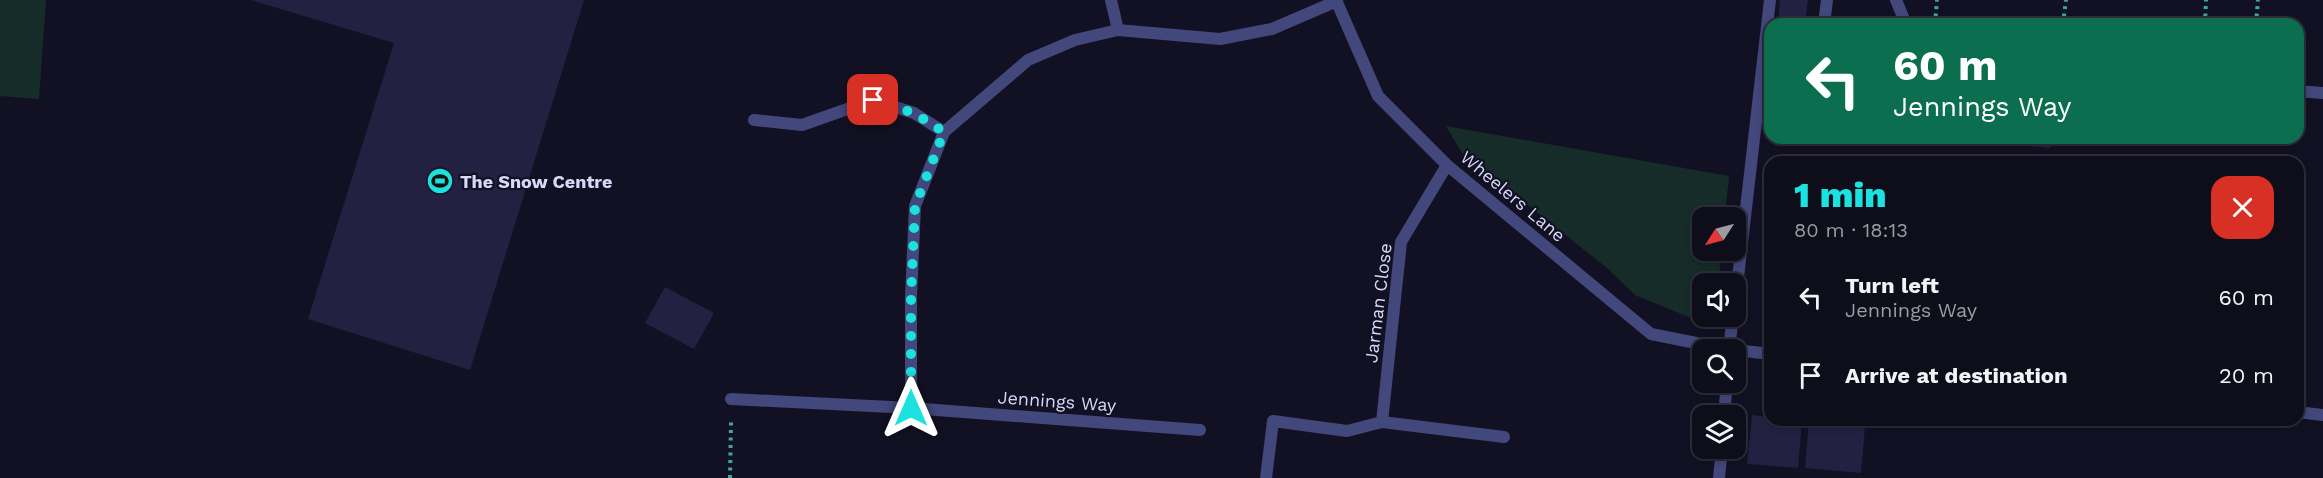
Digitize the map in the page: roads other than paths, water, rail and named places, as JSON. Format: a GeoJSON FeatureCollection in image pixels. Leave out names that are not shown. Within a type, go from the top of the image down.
{"type":"FeatureCollection","features":[{"type":"Feature","properties":{"kind":"street"},"geometry":{"type":"LineString","coordinates":[[1111,0],[1118,30]]}},
{"type":"Feature","properties":{"kind":"street"},"geometry":{"type":"LineString","coordinates":[[911,408],[911,297],[915,206],[944,132],[1028,60],[1076,40],[1118,30],[1220,39],[1272,30],[1337,0]]}},
{"type":"Feature","properties":{"kind":"street","name":"Wheelers Lane"},"geometry":{"type":"LineString","coordinates":[[1337,0],[1378,96],[1447,165],[1651,334],[1692,342]]}},
{"type":"Feature","properties":{"kind":"street"},"geometry":{"type":"LineString","coordinates":[[1768,18],[1770,0]]}},
{"type":"Feature","properties":{"kind":"street"},"geometry":{"type":"LineString","coordinates":[[1825,18],[1827,0]]}},
{"type":"Feature","properties":{"kind":"street"},"geometry":{"type":"LineString","coordinates":[[1896,0],[1904,18]]}},
{"type":"Feature","properties":{"kind":"street"},"geometry":{"type":"LineString","coordinates":[[1739,273],[1764,52]]}},
{"type":"Feature","properties":{"kind":"street"},"geometry":{"type":"LineString","coordinates":[[2304,91],[2323,93]]}},
{"type":"Feature","properties":{"kind":"street"},"geometry":{"type":"LineString","coordinates":[[754,120],[802,125],[873,100],[914,113],[944,132]]}},
{"type":"Feature","properties":{"kind":"street","name":"Jarman Close"},"geometry":{"type":"LineString","coordinates":[[1382,422],[1401,242],[1447,165]]}},
{"type":"Feature","properties":{"kind":"street","name":"Wheelers Lane"},"geometry":{"type":"LineString","coordinates":[[1746,352],[1764,353]]}},
{"type":"Feature","properties":{"kind":"street","name":"Jennings Way"},"geometry":{"type":"LineString","coordinates":[[731,399],[911,408],[1200,430]]}},
{"type":"Feature","properties":{"kind":"street"},"geometry":{"type":"LineString","coordinates":[[2304,413],[2323,415]]}},
{"type":"Feature","properties":{"kind":"street"},"geometry":{"type":"LineString","coordinates":[[1266,478],[1273,421],[1347,431],[1382,422],[1504,436]]}},
{"type":"Feature","properties":{"kind":"street"},"geometry":{"type":"LineString","coordinates":[[1719,478],[1721,459]]}},
{"type":"Feature","properties":{"kind":"place","name":"The Snow Centre"},"geometry":{"type":"Point","coordinates":[440,181]}}]}
